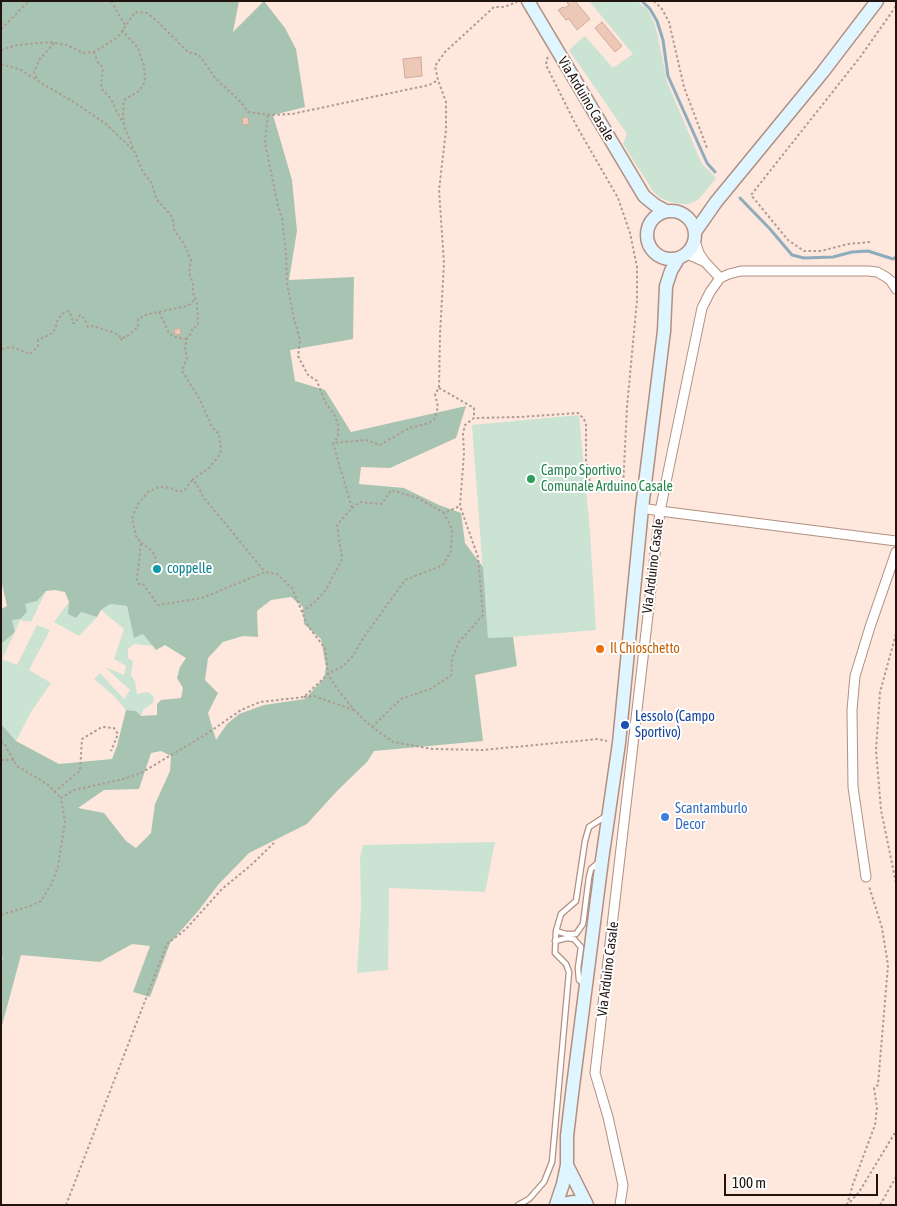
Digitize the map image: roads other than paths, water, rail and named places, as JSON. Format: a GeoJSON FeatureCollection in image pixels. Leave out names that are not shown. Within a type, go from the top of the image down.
{"type":"FeatureCollection","features":[{"type":"Feature","properties":{"kind":"main road","name":"Via Arduino Casale"},"geometry":{"type":"LineString","coordinates":[[528,1],[644,196]]}},
{"type":"Feature","properties":{"kind":"main road"},"geometry":{"type":"LineString","coordinates":[[642,508],[664,331],[666,286],[671,271],[695,237],[716,202],[822,73],[878,1]]}},
{"type":"Feature","properties":{"kind":"main road"},"geometry":{"type":"LineString","coordinates":[[644,196],[655,206],[666,211],[678,212],[688,218],[693,225],[695,237]]}},
{"type":"Feature","properties":{"kind":"main road"},"geometry":{"type":"LineString","coordinates":[[644,196],[650,223]]}},
{"type":"Feature","properties":{"kind":"main road"},"geometry":{"type":"LineString","coordinates":[[688,218],[704,211],[716,202]]}},
{"type":"Feature","properties":{"kind":"main road"},"geometry":{"type":"LineString","coordinates":[[666,211],[655,217],[650,223],[647,234],[648,241],[651,248],[658,255],[665,258],[682,256]]}},
{"type":"Feature","properties":{"kind":"main road"},"geometry":{"type":"LineString","coordinates":[[658,255],[666,286]]}},
{"type":"Feature","properties":{"kind":"main road","name":"Via Arduino Casale"},"geometry":{"type":"LineString","coordinates":[[557,1205],[567,1165],[568,1128],[619,743],[642,508]]}},
{"type":"Feature","properties":{"kind":"main road"},"geometry":{"type":"LineString","coordinates":[[567,1165],[586,1205]]}},
{"type":"Feature","properties":{"kind":"main road"},"geometry":{"type":"LineString","coordinates":[[557,1205],[574,1202],[586,1205]]}},
{"type":"Feature","properties":{"kind":"street"},"geometry":{"type":"LineString","coordinates":[[695,237],[699,253],[720,278]]}},
{"type":"Feature","properties":{"kind":"street"},"geometry":{"type":"LineString","coordinates":[[682,256],[705,262]]}},
{"type":"Feature","properties":{"kind":"street"},"geometry":{"type":"LineString","coordinates":[[896,296],[896,289],[891,281],[877,272],[868,271],[741,271],[720,278],[702,308],[660,511],[896,540]]}},
{"type":"Feature","properties":{"kind":"street","name":"Via Arduino Casale"},"geometry":{"type":"LineString","coordinates":[[620,1205],[623,1184],[596,1073],[660,511],[642,508]]}},
{"type":"Feature","properties":{"kind":"street"},"geometry":{"type":"LineString","coordinates":[[866,877],[853,787],[852,710],[856,676],[870,627],[896,552]]}},
{"type":"Feature","properties":{"kind":"lane"},"geometry":{"type":"LineString","coordinates":[[518,1205],[529,1199],[544,1182],[552,1162],[569,972],[566,964],[555,953],[556,931],[561,914],[576,901],[585,841],[589,827],[609,814]]}},
{"type":"Feature","properties":{"kind":"lane"},"geometry":{"type":"LineString","coordinates":[[556,931],[576,934],[584,924],[592,868],[602,860]]}},
{"type":"Feature","properties":{"kind":"lane"},"geometry":{"type":"LineString","coordinates":[[555,941],[567,938],[574,939],[581,947],[578,968],[579,980],[586,985]]}},
{"type":"Feature","properties":{"kind":"waterway"},"geometry":{"type":"LineString","coordinates":[[642,1],[650,9],[657,21],[663,40],[668,76],[707,163],[715,172]]}},
{"type":"Feature","properties":{"kind":"waterway"},"geometry":{"type":"LineString","coordinates":[[740,198],[792,255],[804,258],[833,257],[852,252],[868,251],[893,259],[896,257]]}},
{"type":"Feature","properties":{"kind":"place","name":"Campo Sportivo Comunale Arduino Casale"},"geometry":{"type":"Point","coordinates":[531,479]}},
{"type":"Feature","properties":{"kind":"place","name":"coppelle"},"geometry":{"type":"Point","coordinates":[157,569]}},
{"type":"Feature","properties":{"kind":"place","name":"Il Chioschetto"},"geometry":{"type":"Point","coordinates":[600,649]}},
{"type":"Feature","properties":{"kind":"place","name":"Lessolo (Campo Sportivo)"},"geometry":{"type":"Point","coordinates":[625,725]}},
{"type":"Feature","properties":{"kind":"place","name":"Scantamburlo Decor"},"geometry":{"type":"Point","coordinates":[665,817]}}]}
